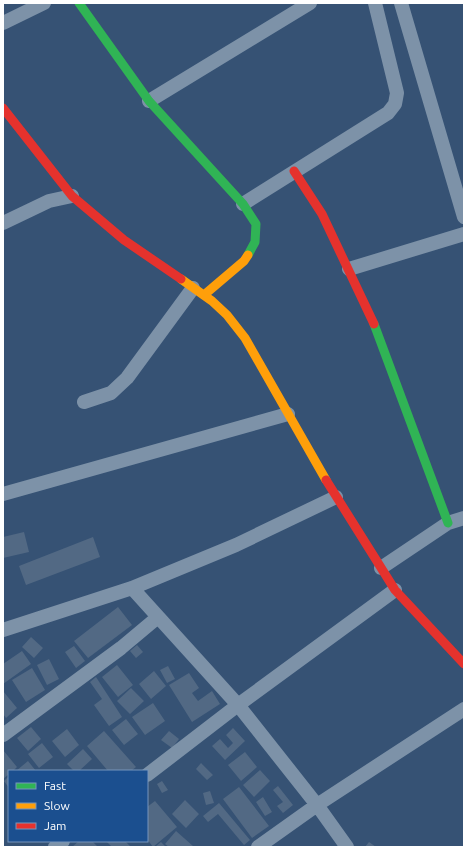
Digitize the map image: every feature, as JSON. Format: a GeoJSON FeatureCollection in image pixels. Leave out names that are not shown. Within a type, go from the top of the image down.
{"type":"FeatureCollection","features":[{"type":"Feature","properties":{"kind":"street"},"geometry":{"type":"LineString","coordinates":[[3,23],[44,3]]}},
{"type":"Feature","properties":{"kind":"street"},"geometry":{"type":"LineString","coordinates":[[79,3],[149,101],[243,204],[256,224],[256,242],[244,261],[198,292],[127,378],[111,393],[84,402]]}},
{"type":"Feature","properties":{"kind":"street"},"geometry":{"type":"LineString","coordinates":[[149,101],[310,3]]}},
{"type":"Feature","properties":{"kind":"street"},"geometry":{"type":"LineString","coordinates":[[243,204],[388,113],[395,104],[397,92],[375,3]]}},
{"type":"Feature","properties":{"kind":"street"},"geometry":{"type":"LineString","coordinates":[[401,3],[464,217]]}},
{"type":"Feature","properties":{"kind":"street"},"geometry":{"type":"LineString","coordinates":[[3,108],[72,196],[124,240],[198,292],[227,315],[245,338],[269,377],[288,414],[336,497],[395,590],[464,664]]}},
{"type":"Feature","properties":{"kind":"street"},"geometry":{"type":"LineString","coordinates":[[294,171],[322,214],[371,316],[448,523]]}},
{"type":"Feature","properties":{"kind":"street"},"geometry":{"type":"LineString","coordinates":[[3,223],[49,201],[72,196]]}},
{"type":"Feature","properties":{"kind":"street"},"geometry":{"type":"LineString","coordinates":[[349,269],[464,234]]}},
{"type":"Feature","properties":{"kind":"street"},"geometry":{"type":"LineString","coordinates":[[3,494],[288,414]]}},
{"type":"Feature","properties":{"kind":"street"},"geometry":{"type":"LineString","coordinates":[[3,630],[132,588],[236,545],[336,497]]}},
{"type":"Feature","properties":{"kind":"street"},"geometry":{"type":"LineString","coordinates":[[381,568],[448,523],[464,518]]}},
{"type":"Feature","properties":{"kind":"street"},"geometry":{"type":"LineString","coordinates":[[132,588],[238,705],[317,805],[347,847]]}},
{"type":"Feature","properties":{"kind":"street"},"geometry":{"type":"LineString","coordinates":[[148,774],[238,705],[395,590]]}},
{"type":"Feature","properties":{"kind":"street"},"geometry":{"type":"LineString","coordinates":[[3,735],[121,648],[158,617]]}},
{"type":"Feature","properties":{"kind":"street"},"geometry":{"type":"LineString","coordinates":[[258,847],[317,805],[464,709]]}},
{"type":"Feature","properties":{"kind":"building"},"geometry":{"type":"Polygon","coordinates":[[[24,532],[29,552],[3,558],[3,537],[24,532]]]}},
{"type":"Feature","properties":{"kind":"building"},"geometry":{"type":"Polygon","coordinates":[[[93,537],[100,557],[26,585],[19,566],[93,537]]]}},
{"type":"Feature","properties":{"kind":"building"},"geometry":{"type":"Polygon","coordinates":[[[118,607],[132,625],[88,658],[74,641],[118,607]]]}},
{"type":"Feature","properties":{"kind":"building"},"geometry":{"type":"Polygon","coordinates":[[[31,637],[43,648],[34,658],[22,647],[31,637]]]}},
{"type":"Feature","properties":{"kind":"building"},"geometry":{"type":"Polygon","coordinates":[[[137,645],[143,652],[136,658],[130,651],[137,645]]]}},
{"type":"Feature","properties":{"kind":"building"},"geometry":{"type":"Polygon","coordinates":[[[74,646],[85,661],[76,668],[65,652],[74,646]]]}},
{"type":"Feature","properties":{"kind":"building"},"geometry":{"type":"Polygon","coordinates":[[[22,651],[31,664],[3,684],[3,664],[22,651]]]}},
{"type":"Feature","properties":{"kind":"building"},"geometry":{"type":"Polygon","coordinates":[[[49,659],[59,679],[47,685],[37,665],[49,659]]]}},
{"type":"Feature","properties":{"kind":"building"},"geometry":{"type":"Polygon","coordinates":[[[117,665],[133,685],[118,697],[102,677],[117,665]]]}},
{"type":"Feature","properties":{"kind":"building"},"geometry":{"type":"Polygon","coordinates":[[[168,666],[175,679],[167,683],[160,670],[168,666]]]}},
{"type":"Feature","properties":{"kind":"building"},"geometry":{"type":"Polygon","coordinates":[[[32,668],[45,690],[26,702],[12,680],[32,668]]]}},
{"type":"Feature","properties":{"kind":"building"},"geometry":{"type":"Polygon","coordinates":[[[154,671],[166,686],[151,699],[139,684],[154,671]]]}},
{"type":"Feature","properties":{"kind":"building"},"geometry":{"type":"Polygon","coordinates":[[[189,673],[199,688],[192,693],[198,701],[212,691],[220,704],[192,722],[169,685],[189,673]]]}},
{"type":"Feature","properties":{"kind":"building"},"geometry":{"type":"Polygon","coordinates":[[[96,677],[122,717],[109,726],[94,705],[102,699],[90,682],[96,677]]]}},
{"type":"Feature","properties":{"kind":"building"},"geometry":{"type":"Polygon","coordinates":[[[131,688],[144,701],[130,714],[117,701],[131,688]]]}},
{"type":"Feature","properties":{"kind":"building"},"geometry":{"type":"Polygon","coordinates":[[[3,691],[17,708],[6,718],[3,714],[3,691]]]}},
{"type":"Feature","properties":{"kind":"building"},"geometry":{"type":"Polygon","coordinates":[[[153,703],[165,721],[145,735],[132,717],[153,703]]]}},
{"type":"Feature","properties":{"kind":"building"},"geometry":{"type":"Polygon","coordinates":[[[126,719],[138,734],[124,745],[112,730],[126,719]]]}},
{"type":"Feature","properties":{"kind":"building"},"geometry":{"type":"Polygon","coordinates":[[[31,727],[41,739],[28,751],[17,738],[31,727]]]}},
{"type":"Feature","properties":{"kind":"building"},"geometry":{"type":"Polygon","coordinates":[[[233,728],[245,741],[225,760],[212,746],[220,739],[228,748],[233,743],[226,735],[233,728]]]}},
{"type":"Feature","properties":{"kind":"building"},"geometry":{"type":"Polygon","coordinates":[[[67,729],[79,745],[65,757],[52,741],[67,729]]]}},
{"type":"Feature","properties":{"kind":"building"},"geometry":{"type":"Polygon","coordinates":[[[104,731],[136,767],[132,770],[107,770],[87,746],[104,731]]]}},
{"type":"Feature","properties":{"kind":"building"},"geometry":{"type":"Polygon","coordinates":[[[169,731],[179,739],[172,748],[161,740],[169,731]]]}},
{"type":"Feature","properties":{"kind":"building"},"geometry":{"type":"Polygon","coordinates":[[[42,743],[53,757],[39,768],[28,754],[42,743]]]}},
{"type":"Feature","properties":{"kind":"building"},"geometry":{"type":"Polygon","coordinates":[[[83,749],[92,759],[80,770],[73,770],[67,764],[83,749]]]}},
{"type":"Feature","properties":{"kind":"building"},"geometry":{"type":"Polygon","coordinates":[[[3,750],[17,767],[14,770],[8,770],[8,775],[3,779],[3,750]]]}},
{"type":"Feature","properties":{"kind":"building"},"geometry":{"type":"Polygon","coordinates":[[[245,752],[257,767],[241,781],[228,765],[245,752]]]}},
{"type":"Feature","properties":{"kind":"building"},"geometry":{"type":"Polygon","coordinates":[[[28,761],[35,770],[17,770],[28,761]]]}},
{"type":"Feature","properties":{"kind":"building"},"geometry":{"type":"Polygon","coordinates":[[[201,763],[213,775],[207,780],[196,769],[201,763]]]}},
{"type":"Feature","properties":{"kind":"building"},"geometry":{"type":"Polygon","coordinates":[[[260,770],[270,781],[254,797],[243,785],[260,770]]]}},
{"type":"Feature","properties":{"kind":"building"},"geometry":{"type":"Polygon","coordinates":[[[8,777],[8,787],[4,781],[8,777]]]}},
{"type":"Feature","properties":{"kind":"building"},"geometry":{"type":"Polygon","coordinates":[[[162,781],[168,790],[162,793],[157,784],[162,781]]]}},
{"type":"Feature","properties":{"kind":"building"},"geometry":{"type":"Polygon","coordinates":[[[278,786],[293,805],[283,813],[277,806],[283,802],[273,790],[278,786]]]}},
{"type":"Feature","properties":{"kind":"building"},"geometry":{"type":"Polygon","coordinates":[[[239,787],[269,826],[252,838],[223,799],[239,787]]]}},
{"type":"Feature","properties":{"kind":"building"},"geometry":{"type":"Polygon","coordinates":[[[210,791],[214,803],[206,805],[203,793],[210,791]]]}},
{"type":"Feature","properties":{"kind":"building"},"geometry":{"type":"Polygon","coordinates":[[[263,797],[272,812],[265,816],[256,802],[263,797]]]}},
{"type":"Feature","properties":{"kind":"building"},"geometry":{"type":"Polygon","coordinates":[[[185,800],[199,814],[186,828],[172,814],[185,800]]]}},
{"type":"Feature","properties":{"kind":"building"},"geometry":{"type":"Polygon","coordinates":[[[155,801],[177,827],[153,847],[148,840],[148,806],[155,801]]]}},
{"type":"Feature","properties":{"kind":"building"},"geometry":{"type":"Polygon","coordinates":[[[219,803],[250,840],[244,845],[218,814],[208,822],[203,816],[219,803]]]}},
{"type":"Feature","properties":{"kind":"building"},"geometry":{"type":"Polygon","coordinates":[[[176,831],[193,846],[169,847],[165,844],[176,831]]]}},
{"type":"Feature","properties":{"kind":"building"},"geometry":{"type":"Polygon","coordinates":[[[78,842],[93,842],[98,847],[72,847],[78,842]]]}},
{"type":"Feature","properties":{"kind":"building"},"geometry":{"type":"Polygon","coordinates":[[[107,842],[126,842],[131,847],[112,847],[107,842]]]}},
{"type":"Feature","properties":{"kind":"building"},"geometry":{"type":"Polygon","coordinates":[[[161,842],[166,847],[155,847],[161,842]]]}},
{"type":"Feature","properties":{"kind":"building"},"geometry":{"type":"Polygon","coordinates":[[[369,842],[376,847],[365,847],[369,842]]]}},
{"type":"Feature","properties":{"kind":"traffic: fast"},"geometry":{"type":"LineString","coordinates":[[79,3],[149,101],[243,204],[256,224],[255,242],[248,255]]}},
{"type":"Feature","properties":{"kind":"traffic: fast"},"geometry":{"type":"LineString","coordinates":[[374,324],[448,523]]}},
{"type":"Feature","properties":{"kind":"traffic: slow"},"geometry":{"type":"LineString","coordinates":[[204,295],[244,261],[248,255]]}},
{"type":"Feature","properties":{"kind":"traffic: slow"},"geometry":{"type":"LineString","coordinates":[[181,279],[212,301],[227,315],[245,338],[326,480]]}},
{"type":"Feature","properties":{"kind":"traffic: jam"},"geometry":{"type":"LineString","coordinates":[[3,108],[72,196],[124,240],[181,279]]}},
{"type":"Feature","properties":{"kind":"traffic: jam"},"geometry":{"type":"LineString","coordinates":[[294,171],[322,214],[374,324]]}},
{"type":"Feature","properties":{"kind":"traffic: jam"},"geometry":{"type":"LineString","coordinates":[[326,480],[395,590],[464,664]]}}]}
